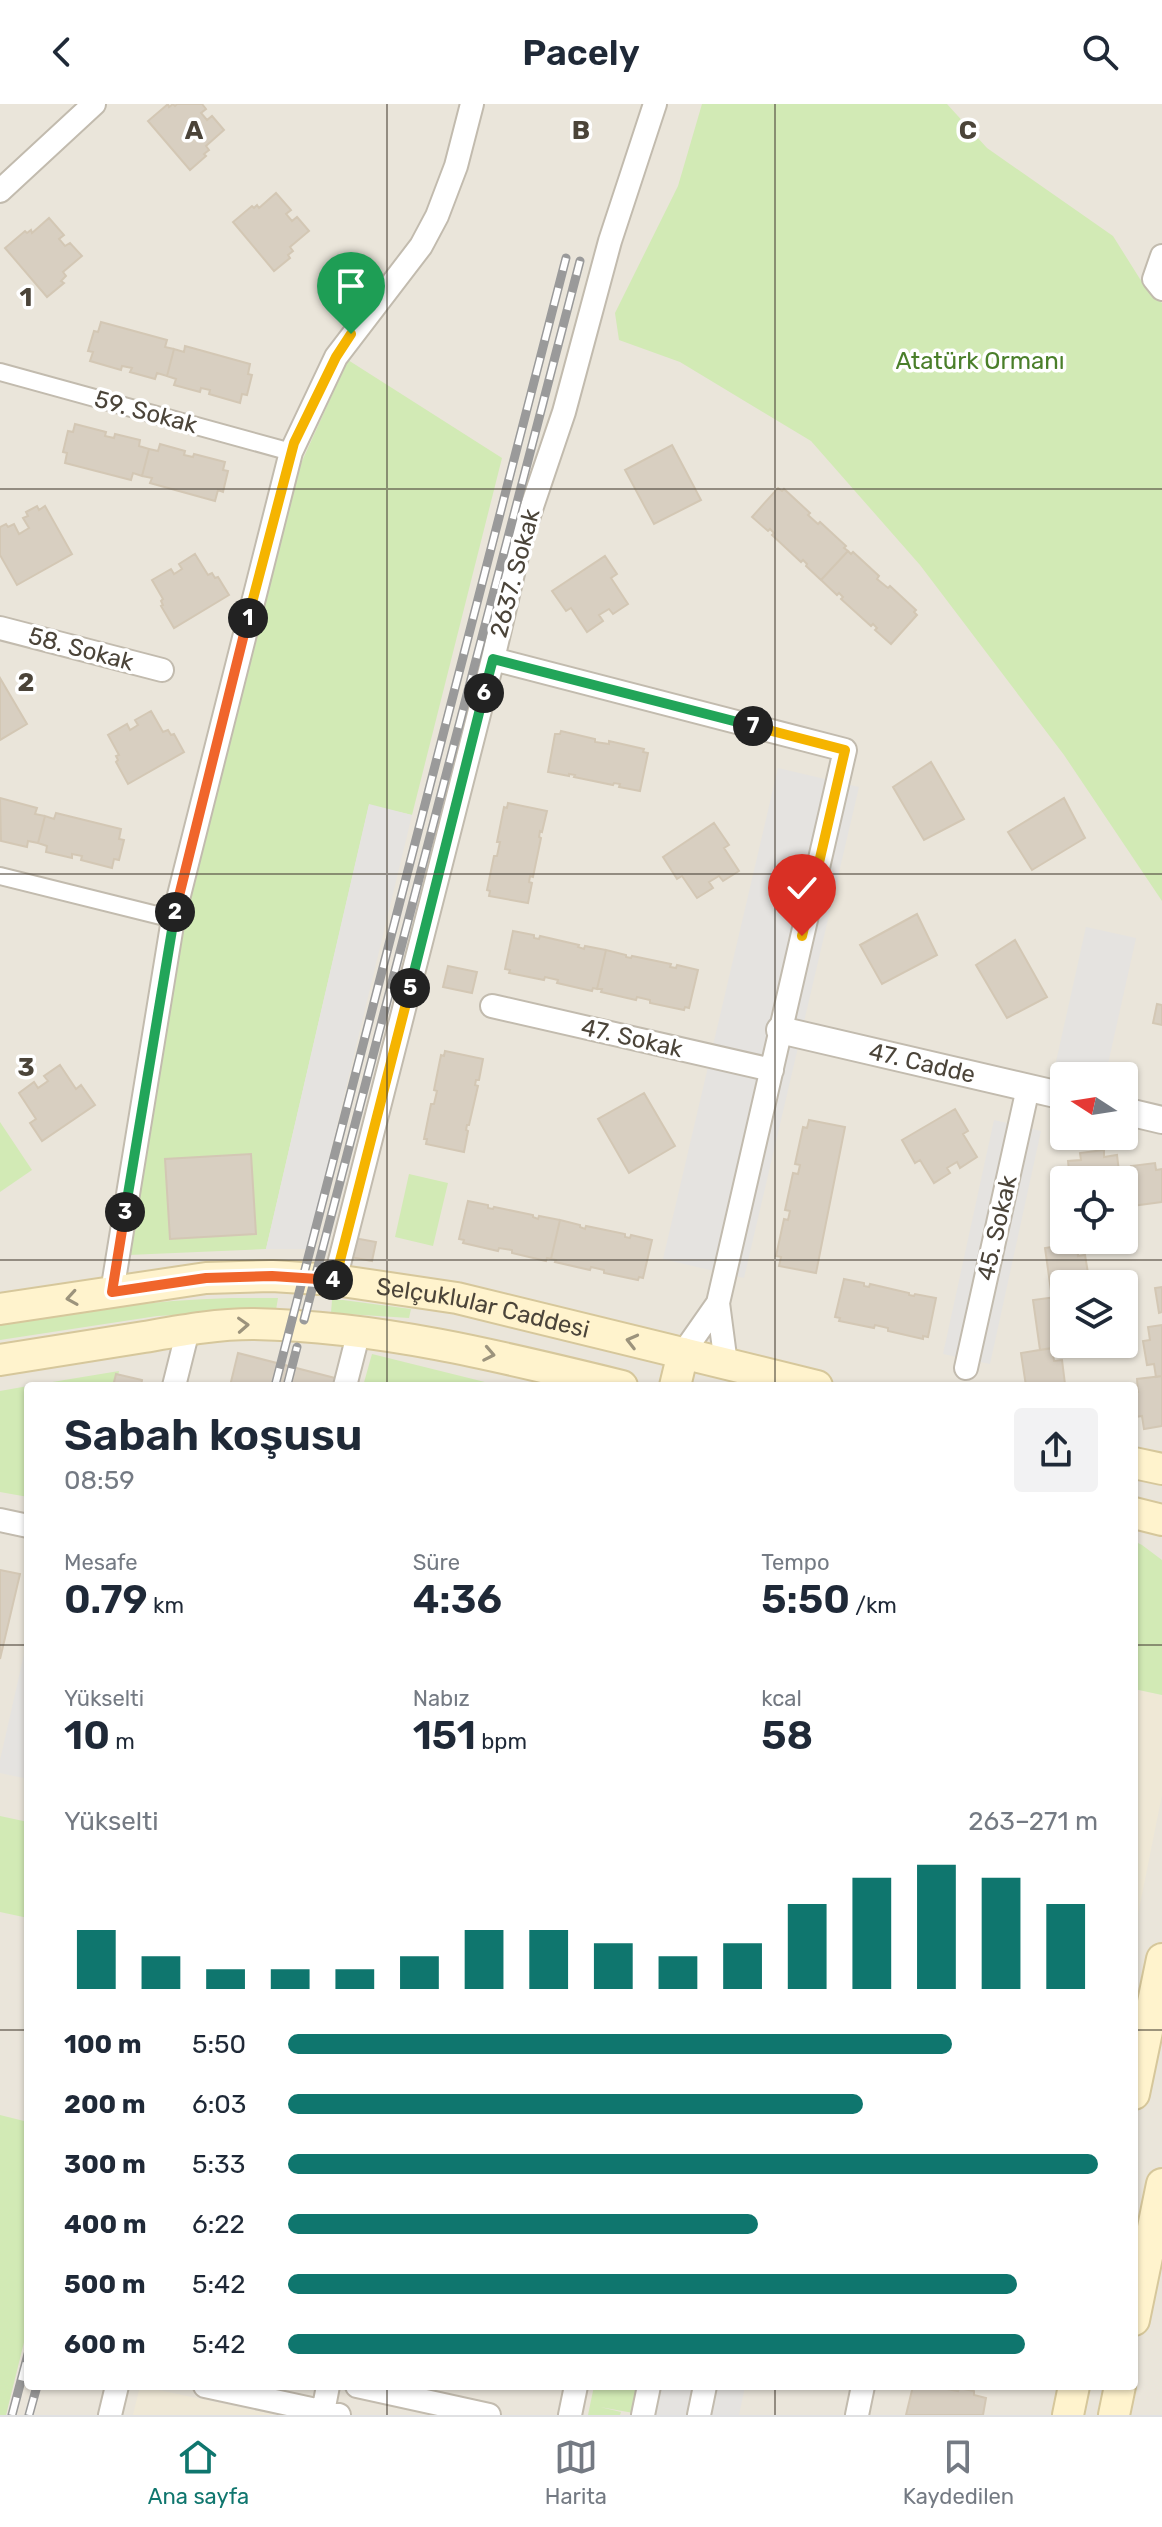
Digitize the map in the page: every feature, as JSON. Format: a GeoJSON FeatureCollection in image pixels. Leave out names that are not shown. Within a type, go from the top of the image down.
{"type":"FeatureCollection","features":[{"type":"Feature","properties":{"kind":"main road","name":"Selçuklular Caddesi"},"geometry":{"type":"LineString","coordinates":[[0,1309],[206,1278],[272,1276],[335,1280],[457,1298],[683,1353],[723,1375],[783,1382]]}},
{"type":"Feature","properties":{"kind":"main road","name":"Selçuklular Caddesi"},"geometry":{"type":"LineString","coordinates":[[0,1360],[188,1330],[249,1324],[393,1335],[513,1359],[606,1382]]}},
{"type":"Feature","properties":{"kind":"main road"},"geometry":{"type":"LineString","coordinates":[[676,1382],[683,1353]]}},
{"type":"Feature","properties":{"kind":"main road"},"geometry":{"type":"LineString","coordinates":[[1138,1464],[1162,1469]]}},
{"type":"Feature","properties":{"kind":"main road"},"geometry":{"type":"LineString","coordinates":[[1138,2075],[1162,1959]]}},
{"type":"Feature","properties":{"kind":"main road"},"geometry":{"type":"LineString","coordinates":[[1138,2301],[1162,2184]]}},
{"type":"Feature","properties":{"kind":"main road"},"geometry":{"type":"LineString","coordinates":[[1068,2415],[1073,2390]]}},
{"type":"Feature","properties":{"kind":"main road"},"geometry":{"type":"LineString","coordinates":[[1114,2415],[1119,2390]]}},
{"type":"Feature","properties":{"kind":"street"},"geometry":{"type":"LineString","coordinates":[[0,191],[94,104]]}},
{"type":"Feature","properties":{"kind":"street"},"geometry":{"type":"LineString","coordinates":[[112,1292],[173,919],[291,452],[344,345],[427,236],[449,188],[472,104]]}},
{"type":"Feature","properties":{"kind":"street","name":"2637. Sokak"},"geometry":{"type":"LineString","coordinates":[[335,1280],[521,539],[564,412],[610,241],[655,104]]}},
{"type":"Feature","properties":{"kind":"street"},"geometry":{"type":"LineString","coordinates":[[1158,284],[1162,256]]}},
{"type":"Feature","properties":{"kind":"street","name":"59. Sokak"},"geometry":{"type":"LineString","coordinates":[[0,372],[291,452]]}},
{"type":"Feature","properties":{"kind":"street","name":"58. Sokak"},"geometry":{"type":"LineString","coordinates":[[0,628],[162,670]]}},
{"type":"Feature","properties":{"kind":"street"},"geometry":{"type":"LineString","coordinates":[[493,659],[845,750],[718,1303],[723,1375]]}},
{"type":"Feature","properties":{"kind":"street"},"geometry":{"type":"LineString","coordinates":[[0,876],[173,919]]}},
{"type":"Feature","properties":{"kind":"street","name":"47. Sokak"},"geometry":{"type":"LineString","coordinates":[[492,1006],[772,1070]]}},
{"type":"Feature","properties":{"kind":"street","name":"47. Cadde"},"geometry":{"type":"LineString","coordinates":[[780,1030],[1050,1093]]}},
{"type":"Feature","properties":{"kind":"street","name":"45. Sokak"},"geometry":{"type":"LineString","coordinates":[[966,1368],[1028,1088]]}},
{"type":"Feature","properties":{"kind":"street"},"geometry":{"type":"LineString","coordinates":[[1138,1114],[1162,1120]]}},
{"type":"Feature","properties":{"kind":"street"},"geometry":{"type":"LineString","coordinates":[[683,1353],[718,1303]]}},
{"type":"Feature","properties":{"kind":"street"},"geometry":{"type":"LineString","coordinates":[[181,1382],[188,1330]]}},
{"type":"Feature","properties":{"kind":"street"},"geometry":{"type":"LineString","coordinates":[[346,1382],[359,1331]]}},
{"type":"Feature","properties":{"kind":"street"},"geometry":{"type":"LineString","coordinates":[[0,1520],[24,1525]]}},
{"type":"Feature","properties":{"kind":"street"},"geometry":{"type":"LineString","coordinates":[[110,2415],[116,2390]]}},
{"type":"Feature","properties":{"kind":"street"},"geometry":{"type":"LineString","coordinates":[[224,2390],[331,2413],[328,2390]]}},
{"type":"Feature","properties":{"kind":"street"},"geometry":{"type":"LineString","coordinates":[[375,2390],[489,2415]]}},
{"type":"Feature","properties":{"kind":"street"},"geometry":{"type":"LineString","coordinates":[[570,2415],[575,2390]]}},
{"type":"Feature","properties":{"kind":"street"},"geometry":{"type":"LineString","coordinates":[[643,2415],[648,2390]]}},
{"type":"Feature","properties":{"kind":"street"},"geometry":{"type":"LineString","coordinates":[[699,2415],[704,2390]]}},
{"type":"Feature","properties":{"kind":"street"},"geometry":{"type":"LineString","coordinates":[[857,2415],[862,2390]]}},
{"type":"Feature","properties":{"kind":"shaded area"},"geometry":{"type":"Polygon","coordinates":[[[0,104],[1162,104],[1162,2415],[0,2415],[0,104]]]}},
{"type":"Feature","properties":{"kind":"shaded area"},"geometry":{"type":"Polygon","coordinates":[[[778,768],[859,787],[744,1278],[663,1259],[778,768]]]}},
{"type":"Feature","properties":{"kind":"shaded area"},"geometry":{"type":"Polygon","coordinates":[[[369,804],[412,815],[307,1249],[266,1249],[369,804]]]}},
{"type":"Feature","properties":{"kind":"shaded area"},"geometry":{"type":"Polygon","coordinates":[[[1086,927],[1136,938],[1108,1062],[1056,1062],[1086,927]]]}},
{"type":"Feature","properties":{"kind":"shaded area"},"geometry":{"type":"Polygon","coordinates":[[[994,1120],[1041,1131],[990,1364],[943,1354],[994,1120]]]}},
{"type":"Feature","properties":{"kind":"shaded area"},"geometry":{"type":"Polygon","coordinates":[[[24,1655],[24,1778],[0,1773],[0,1760],[24,1655]]]}},
{"type":"Feature","properties":{"kind":"shaded area"},"geometry":{"type":"Polygon","coordinates":[[[1138,1690],[1162,1695],[1162,1795],[1138,1914],[1138,1690]]]}},
{"type":"Feature","properties":{"kind":"shaded area"},"geometry":{"type":"Polygon","coordinates":[[[139,2390],[159,2390],[276,2415],[133,2415],[139,2390]]]}},
{"type":"Feature","properties":{"kind":"shaded area"},"geometry":{"type":"Polygon","coordinates":[[[645,2390],[744,2390],[739,2415],[640,2415],[645,2390]]]}},
{"type":"Feature","properties":{"kind":"green space","name":"Atatürk Ormanı"},"geometry":{"type":"Polygon","coordinates":[[[702,104],[947,104],[987,148],[1113,236],[1140,279],[1162,303],[1162,901],[1064,755],[920,565],[811,441],[680,362],[619,340],[615,313],[678,186],[702,104]]]}},
{"type":"Feature","properties":{"kind":"green space"},"geometry":{"type":"Polygon","coordinates":[[[348,360],[502,458],[412,815],[369,805],[266,1249],[128,1255],[181,934],[292,483],[348,360]]]}},
{"type":"Feature","properties":{"kind":"green space"},"geometry":{"type":"Polygon","coordinates":[[[0,1122],[32,1170],[0,1192],[0,1122]]]}},
{"type":"Feature","properties":{"kind":"green space"},"geometry":{"type":"Polygon","coordinates":[[[409,1174],[448,1183],[433,1246],[395,1237],[409,1174]]]}},
{"type":"Feature","properties":{"kind":"green space"},"geometry":{"type":"Polygon","coordinates":[[[231,1298],[278,1298],[276,1310],[157,1316],[0,1340],[0,1325],[115,1307],[231,1298]]]}},
{"type":"Feature","properties":{"kind":"green space"},"geometry":{"type":"Polygon","coordinates":[[[332,1300],[411,1309],[409,1318],[331,1313],[332,1300]]]}},
{"type":"Feature","properties":{"kind":"green space"},"geometry":{"type":"Polygon","coordinates":[[[372,1354],[485,1382],[364,1382],[372,1354]]]}},
{"type":"Feature","properties":{"kind":"green space"},"geometry":{"type":"Polygon","coordinates":[[[119,1371],[117,1382],[52,1382],[119,1371]]]}},
{"type":"Feature","properties":{"kind":"green space"},"geometry":{"type":"Polygon","coordinates":[[[24,1387],[24,1496],[0,1492],[0,1391],[24,1387]]]}},
{"type":"Feature","properties":{"kind":"green space"},"geometry":{"type":"Polygon","coordinates":[[[1138,1543],[1162,1560],[1162,1695],[1138,1690],[1138,1543]]]}},
{"type":"Feature","properties":{"kind":"green space"},"geometry":{"type":"Polygon","coordinates":[[[0,1816],[24,1821],[24,1917],[0,1912],[0,1816]]]}},
{"type":"Feature","properties":{"kind":"green space"},"geometry":{"type":"Polygon","coordinates":[[[0,2115],[24,2121],[24,2342],[6,2415],[0,2415],[0,2115]]]}},
{"type":"Feature","properties":{"kind":"green space"},"geometry":{"type":"Polygon","coordinates":[[[593,2390],[644,2390],[639,2414],[600,2407],[621,2412],[620,2415],[588,2415],[593,2390]]]}},
{"type":"Feature","properties":{"kind":"building"},"geometry":{"type":"Polygon","coordinates":[[[168,104],[169,107],[173,104],[202,104],[206,109],[201,113],[207,120],[212,116],[224,130],[206,146],[209,150],[204,154],[206,156],[190,170],[148,121],[168,104]]]}},
{"type":"Feature","properties":{"kind":"building"},"geometry":{"type":"Polygon","coordinates":[[[276,193],[291,210],[286,214],[292,221],[297,217],[309,231],[290,247],[293,251],[288,255],[290,258],[274,271],[233,222],[252,206],[259,208],[276,193]]]}},
{"type":"Feature","properties":{"kind":"building"},"geometry":{"type":"Polygon","coordinates":[[[49,218],[64,235],[59,239],[65,246],[70,243],[82,256],[63,272],[66,276],[61,281],[64,283],[47,297],[5,248],[25,231],[31,230],[32,233],[49,218]]]}},
{"type":"Feature","properties":{"kind":"building"},"geometry":{"type":"Polygon","coordinates":[[[101,322],[167,340],[165,347],[174,349],[167,376],[157,373],[155,379],[130,372],[132,368],[122,366],[121,370],[90,361],[93,352],[88,351],[94,331],[98,332],[101,322]]]}},
{"type":"Feature","properties":{"kind":"building"},"geometry":{"type":"Polygon","coordinates":[[[185,346],[250,364],[248,374],[252,375],[247,395],[242,394],[240,403],[209,394],[210,390],[201,388],[200,392],[174,385],[176,379],[167,376],[174,349],[184,352],[185,346]]]}},
{"type":"Feature","properties":{"kind":"building"},"geometry":{"type":"Polygon","coordinates":[[[75,424],[106,432],[105,436],[114,438],[115,434],[140,440],[139,446],[149,449],[142,476],[133,473],[131,480],[65,463],[67,453],[63,452],[68,431],[73,432],[75,424]]]}},
{"type":"Feature","properties":{"kind":"building"},"geometry":{"type":"Polygon","coordinates":[[[160,444],[185,451],[184,455],[193,457],[194,454],[225,462],[223,470],[228,471],[223,492],[218,490],[215,501],[150,483],[152,478],[142,476],[149,449],[158,451],[160,444]]]}},
{"type":"Feature","properties":{"kind":"building"},"geometry":{"type":"Polygon","coordinates":[[[672,445],[701,500],[654,524],[625,470],[672,445]]]}},
{"type":"Feature","properties":{"kind":"building"},"geometry":{"type":"Polygon","coordinates":[[[778,488],[784,489],[810,513],[808,515],[846,546],[844,548],[848,551],[821,580],[803,560],[801,562],[772,535],[774,533],[770,529],[768,531],[752,517],[778,488]]]}},
{"type":"Feature","properties":{"kind":"building"},"geometry":{"type":"Polygon","coordinates":[[[37,506],[39,510],[45,506],[72,554],[17,585],[0,555],[0,527],[14,524],[19,534],[29,528],[23,518],[28,516],[26,512],[37,506]]]}},
{"type":"Feature","properties":{"kind":"building"},"geometry":{"type":"Polygon","coordinates":[[[848,551],[853,552],[879,576],[877,579],[888,588],[890,586],[916,610],[917,615],[891,644],[875,630],[877,628],[873,624],[871,626],[841,599],[843,597],[839,593],[837,595],[821,580],[848,551]]]}},
{"type":"Feature","properties":{"kind":"building"},"geometry":{"type":"Polygon","coordinates":[[[195,554],[208,575],[212,573],[215,578],[218,577],[229,595],[174,628],[161,606],[163,599],[152,580],[171,569],[174,574],[182,569],[179,564],[195,554]]]}},
{"type":"Feature","properties":{"kind":"building"},"geometry":{"type":"Polygon","coordinates":[[[605,556],[617,574],[611,578],[628,604],[613,614],[609,609],[599,615],[603,621],[587,632],[571,608],[566,611],[552,591],[605,556]]]}},
{"type":"Feature","properties":{"kind":"building"},"geometry":{"type":"Polygon","coordinates":[[[0,678],[27,724],[0,740],[0,678]]]}},
{"type":"Feature","properties":{"kind":"building"},"geometry":{"type":"Polygon","coordinates":[[[151,711],[163,732],[168,730],[171,735],[174,734],[184,752],[128,784],[116,762],[119,755],[108,735],[127,724],[130,730],[138,725],[135,720],[151,711]]]}},
{"type":"Feature","properties":{"kind":"building"},"geometry":{"type":"Polygon","coordinates":[[[561,731],[595,739],[595,742],[609,744],[609,741],[644,749],[643,752],[648,753],[640,791],[619,787],[620,784],[548,772],[555,734],[561,731]]]}},
{"type":"Feature","properties":{"kind":"building"},"geometry":{"type":"Polygon","coordinates":[[[931,762],[964,819],[924,840],[893,787],[931,762]]]}},
{"type":"Feature","properties":{"kind":"building"},"geometry":{"type":"Polygon","coordinates":[[[0,798],[37,808],[35,814],[45,816],[38,843],[28,841],[27,847],[1,841],[0,798]]]}},
{"type":"Feature","properties":{"kind":"building"},"geometry":{"type":"Polygon","coordinates":[[[1064,798],[1085,838],[1032,870],[1008,832],[1064,798]]]}},
{"type":"Feature","properties":{"kind":"building"},"geometry":{"type":"Polygon","coordinates":[[[508,803],[547,811],[540,831],[533,877],[530,876],[529,882],[532,883],[528,903],[489,896],[490,891],[487,890],[500,842],[497,842],[504,807],[507,808],[508,803]]]}},
{"type":"Feature","properties":{"kind":"building"},"geometry":{"type":"Polygon","coordinates":[[[56,813],[121,829],[119,839],[124,840],[119,860],[114,859],[112,868],[81,860],[82,856],[72,854],[72,858],[46,852],[47,846],[38,843],[45,816],[54,819],[56,813]]]}},
{"type":"Feature","properties":{"kind":"building"},"geometry":{"type":"Polygon","coordinates":[[[714,823],[729,845],[724,848],[739,871],[723,881],[719,876],[709,882],[713,888],[697,898],[682,876],[677,879],[663,857],[714,823]]]}},
{"type":"Feature","properties":{"kind":"building"},"geometry":{"type":"Polygon","coordinates":[[[917,914],[937,955],[882,984],[860,945],[917,914]]]}},
{"type":"Feature","properties":{"kind":"building"},"geometry":{"type":"Polygon","coordinates":[[[513,931],[534,935],[534,938],[539,939],[540,936],[579,945],[584,949],[585,946],[606,950],[597,989],[593,988],[592,991],[545,977],[544,980],[509,973],[510,970],[505,969],[513,931]]]}},
{"type":"Feature","properties":{"kind":"building"},"geometry":{"type":"Polygon","coordinates":[[[1015,940],[1047,997],[1007,1018],[976,965],[1015,940]]]}},
{"type":"Feature","properties":{"kind":"building"},"geometry":{"type":"Polygon","coordinates":[[[606,950],[626,957],[671,964],[670,967],[676,968],[677,965],[698,970],[689,1008],[685,1007],[684,1010],[637,997],[636,1000],[601,992],[602,989],[597,989],[606,950]]]}},
{"type":"Feature","properties":{"kind":"building"},"geometry":{"type":"Polygon","coordinates":[[[448,966],[477,972],[472,993],[443,987],[448,966]]]}},
{"type":"Feature","properties":{"kind":"building"},"geometry":{"type":"Polygon","coordinates":[[[1157,1004],[1162,1005],[1162,1025],[1153,1023],[1157,1004]]]}},
{"type":"Feature","properties":{"kind":"building"},"geometry":{"type":"Polygon","coordinates":[[[445,1051],[483,1059],[479,1080],[476,1080],[475,1085],[478,1086],[467,1125],[464,1152],[426,1144],[427,1139],[424,1139],[437,1091],[434,1090],[441,1055],[444,1056],[445,1051]]]}},
{"type":"Feature","properties":{"kind":"building"},"geometry":{"type":"Polygon","coordinates":[[[60,1065],[76,1089],[81,1085],[95,1105],[42,1141],[30,1123],[36,1119],[19,1093],[34,1082],[38,1088],[48,1081],[44,1076],[60,1065]]]}},
{"type":"Feature","properties":{"kind":"building"},"geometry":{"type":"Polygon","coordinates":[[[644,1093],[675,1146],[629,1173],[598,1119],[644,1093]]]}},
{"type":"Feature","properties":{"kind":"building"},"geometry":{"type":"Polygon","coordinates":[[[955,1109],[968,1131],[963,1134],[977,1157],[960,1168],[957,1162],[947,1168],[950,1173],[934,1183],[920,1160],[915,1163],[902,1140],[955,1109]]]}},
{"type":"Feature","properties":{"kind":"building"},"geometry":{"type":"Polygon","coordinates":[[[809,1120],[845,1127],[816,1273],[779,1266],[781,1257],[776,1256],[784,1219],[788,1220],[790,1211],[785,1210],[793,1173],[798,1174],[800,1165],[795,1164],[803,1127],[807,1128],[809,1120]]]}},
{"type":"Feature","properties":{"kind":"building"},"geometry":{"type":"Polygon","coordinates":[[[1104,1150],[1104,1157],[1117,1155],[1118,1166],[1069,1166],[1068,1161],[1081,1160],[1080,1153],[1104,1150]]]}},
{"type":"Feature","properties":{"kind":"building"},"geometry":{"type":"Polygon","coordinates":[[[251,1154],[256,1234],[170,1239],[165,1159],[251,1154]]]}},
{"type":"Feature","properties":{"kind":"building"},"geometry":{"type":"Polygon","coordinates":[[[1155,1163],[1156,1170],[1162,1169],[1162,1202],[1138,1205],[1138,1166],[1131,1166],[1155,1163]]]}},
{"type":"Feature","properties":{"kind":"building"},"geometry":{"type":"Polygon","coordinates":[[[468,1201],[488,1205],[488,1208],[533,1215],[538,1219],[539,1216],[560,1220],[551,1259],[547,1258],[546,1261],[512,1253],[512,1250],[499,1248],[498,1251],[463,1243],[464,1240],[459,1239],[468,1201]]]}},
{"type":"Feature","properties":{"kind":"building"},"geometry":{"type":"Polygon","coordinates":[[[560,1220],[585,1229],[586,1226],[625,1234],[625,1237],[630,1238],[631,1235],[652,1240],[643,1278],[639,1277],[638,1280],[591,1267],[590,1270],[555,1262],[551,1259],[560,1220]]]}},
{"type":"Feature","properties":{"kind":"building"},"geometry":{"type":"Polygon","coordinates":[[[354,1238],[376,1242],[372,1261],[350,1257],[354,1238]]]}},
{"type":"Feature","properties":{"kind":"building"},"geometry":{"type":"Polygon","coordinates":[[[1050,1247],[1050,1254],[1085,1255],[1088,1270],[1050,1270],[1050,1284],[1045,1248],[1050,1247]]]}},
{"type":"Feature","properties":{"kind":"building"},"geometry":{"type":"Polygon","coordinates":[[[844,1279],[864,1283],[864,1286],[869,1287],[870,1284],[909,1295],[936,1298],[928,1337],[923,1336],[923,1339],[875,1325],[874,1328],[839,1321],[840,1318],[835,1317],[844,1279]]]}},
{"type":"Feature","properties":{"kind":"building"},"geometry":{"type":"Polygon","coordinates":[[[1162,1287],[1162,1312],[1159,1313],[1155,1288],[1162,1287]]]}},
{"type":"Feature","properties":{"kind":"building"},"geometry":{"type":"Polygon","coordinates":[[[1050,1298],[1050,1348],[1040,1350],[1033,1300],[1050,1298]]]}},
{"type":"Feature","properties":{"kind":"building"},"geometry":{"type":"Polygon","coordinates":[[[1162,1325],[1162,1376],[1156,1377],[1154,1364],[1147,1365],[1143,1341],[1150,1340],[1148,1327],[1162,1325]]]}},
{"type":"Feature","properties":{"kind":"building"},"geometry":{"type":"Polygon","coordinates":[[[1050,1348],[1050,1358],[1062,1360],[1065,1382],[1025,1382],[1021,1353],[1050,1348]]]}},
{"type":"Feature","properties":{"kind":"building"},"geometry":{"type":"Polygon","coordinates":[[[238,1353],[335,1378],[334,1382],[231,1382],[238,1353]]]}},
{"type":"Feature","properties":{"kind":"building"},"geometry":{"type":"Polygon","coordinates":[[[116,1374],[142,1380],[142,1382],[114,1382],[116,1374]]]}},
{"type":"Feature","properties":{"kind":"building"},"geometry":{"type":"Polygon","coordinates":[[[1162,1376],[1162,1426],[1144,1429],[1142,1416],[1138,1417],[1137,1379],[1162,1376]]]}},
{"type":"Feature","properties":{"kind":"building"},"geometry":{"type":"Polygon","coordinates":[[[0,1570],[20,1574],[0,1659],[0,1570]]]}},
{"type":"Feature","properties":{"kind":"building"},"geometry":{"type":"Polygon","coordinates":[[[912,2390],[969,2390],[986,2398],[983,2415],[906,2415],[912,2390]]]}},
{"type":"Feature","properties":{"kind":"railway"},"geometry":{"type":"LineString","coordinates":[[276,1382],[566,258]]}},
{"type":"Feature","properties":{"kind":"railway"},"geometry":{"type":"LineString","coordinates":[[304,1320],[580,261]]}},
{"type":"Feature","properties":{"kind":"railway"},"geometry":{"type":"LineString","coordinates":[[288,1382],[297,1347]]}},
{"type":"Feature","properties":{"kind":"railway"},"geometry":{"type":"LineString","coordinates":[[12,2415],[24,2369]]}},
{"type":"Feature","properties":{"kind":"railway"},"geometry":{"type":"LineString","coordinates":[[29,2415],[36,2390]]}},
{"type":"Feature","properties":{"kind":"route"},"geometry":{"type":"LineString","coordinates":[[351,334],[336,357],[291,452],[203,796],[172,927],[112,1292],[206,1278],[272,1276],[335,1280],[493,659],[845,750],[802,936]]}}]}
